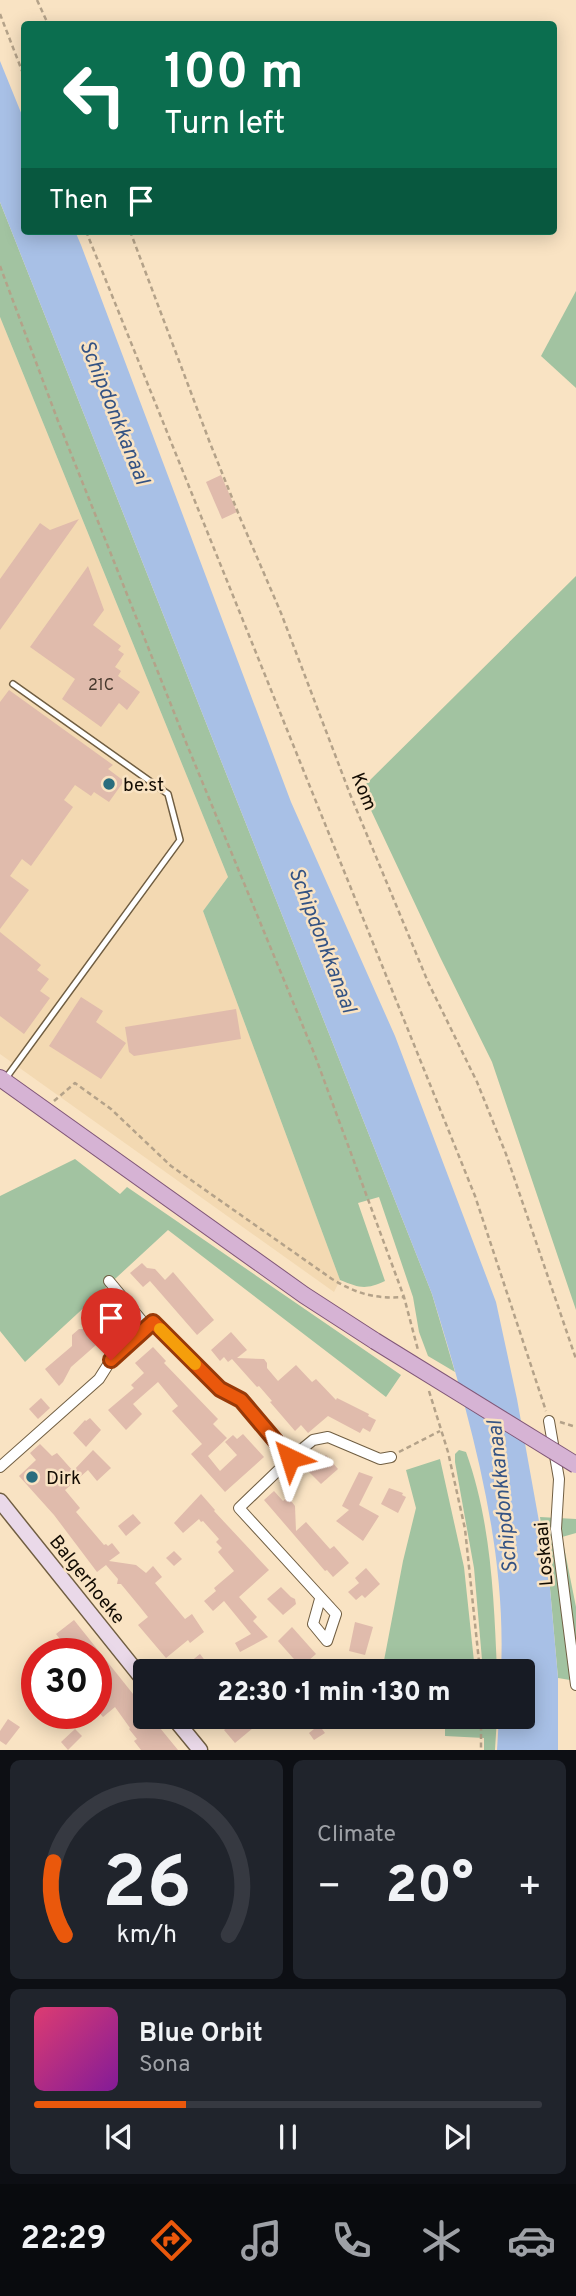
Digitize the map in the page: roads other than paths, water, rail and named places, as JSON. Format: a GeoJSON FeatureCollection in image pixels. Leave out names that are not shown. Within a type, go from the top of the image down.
{"type":"FeatureCollection","features":[{"type":"Feature","properties":{"kind":"main road"},"geometry":{"type":"LineString","coordinates":[[2,1079],[304,1295],[576,1465]]}},
{"type":"Feature","properties":{"kind":"main road","name":"Balgerhoeke"},"geometry":{"type":"LineString","coordinates":[[0,1501],[133,1667]]}},
{"type":"Feature","properties":{"kind":"main road"},"geometry":{"type":"LineString","coordinates":[[183,1729],[200,1750]]}},
{"type":"Feature","properties":{"kind":"street"},"geometry":{"type":"LineString","coordinates":[[109,1282],[150,1325],[220,1389],[241,1400],[290,1458]]}},
{"type":"Feature","properties":{"kind":"street"},"geometry":{"type":"LineString","coordinates":[[0,1467],[99,1379],[111,1360],[150,1325]]}},
{"type":"Feature","properties":{"kind":"street","name":"Loskaai"},"geometry":{"type":"LineString","coordinates":[[549,1421],[559,1479],[556,1529],[576,1685]]}},
{"type":"Feature","properties":{"kind":"street"},"geometry":{"type":"LineString","coordinates":[[320,1598],[239,1508],[290,1458],[313,1440],[328,1437],[380,1460],[391,1457]]}},
{"type":"Feature","properties":{"kind":"lane"},"geometry":{"type":"LineString","coordinates":[[2,1079],[180,840],[168,794],[13,684]]}},
{"type":"Feature","properties":{"kind":"water","name":"Schipdonkkanaal"},"geometry":{"type":"Polygon","coordinates":[[[0,61],[21,113],[21,235],[77,235],[291,802],[395,1036],[496,1302],[517,1399],[549,1577],[558,1678],[558,1750],[497,1750],[498,1729],[535,1729],[535,1659],[501,1659],[498,1575],[492,1527],[472,1433],[432,1294],[0,202],[0,61]]]}},
{"type":"Feature","properties":{"kind":"place","name":"be.st"},"geometry":{"type":"Point","coordinates":[109,784]}},
{"type":"Feature","properties":{"kind":"place","name":"Dirk"},"geometry":{"type":"Point","coordinates":[32,1477]}}]}
